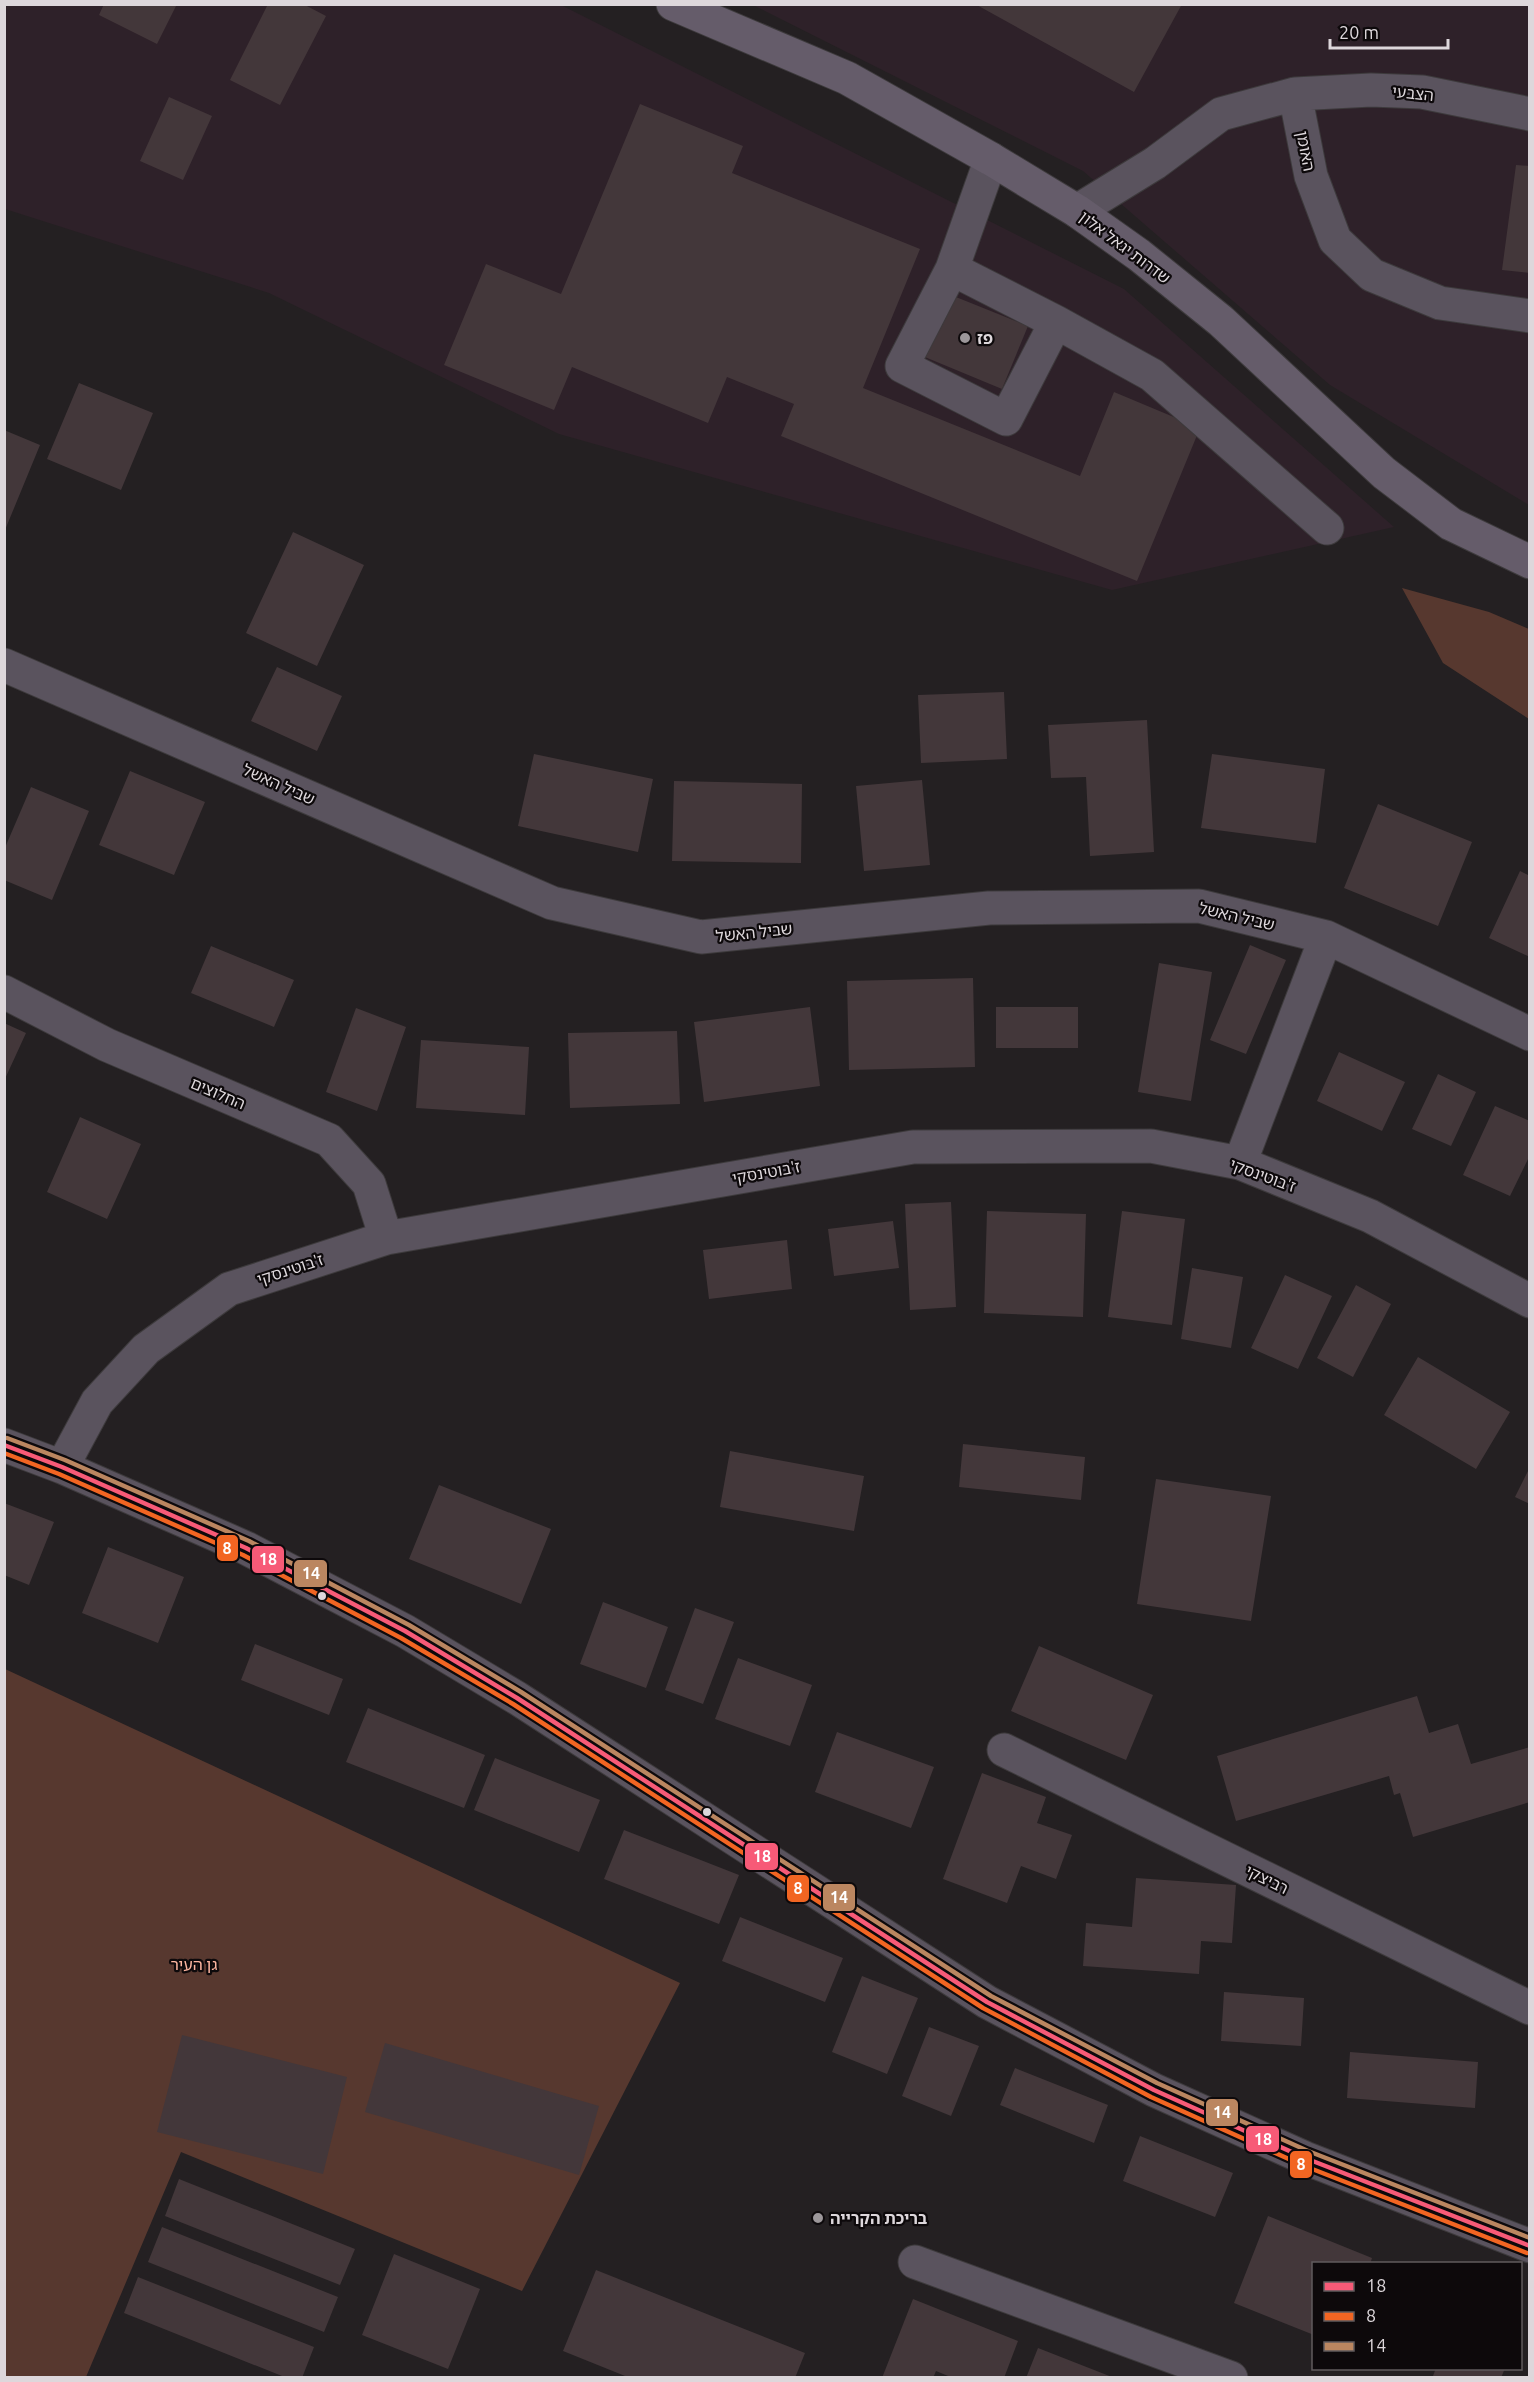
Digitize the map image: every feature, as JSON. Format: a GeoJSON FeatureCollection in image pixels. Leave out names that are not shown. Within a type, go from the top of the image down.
{"type":"FeatureCollection","features":[{"type":"Feature","properties":{"kind":"main road","name":"שדרות יגאל אלון"},"geometry":{"type":"LineString","coordinates":[[673,4],[847,78],[991,159],[1077,211],[1139,255],[1221,321],[1384,473],[1451,524],[1530,562]]}},
{"type":"Feature","properties":{"kind":"street","name":"הצבעי"},"geometry":{"type":"LineString","coordinates":[[1295,94],[1371,90],[1422,92],[1530,114]]}},
{"type":"Feature","properties":{"kind":"street"},"geometry":{"type":"LineString","coordinates":[[1077,211],[1155,163],[1221,114],[1295,94]]}},
{"type":"Feature","properties":{"kind":"street","name":"האומן"},"geometry":{"type":"LineString","coordinates":[[1295,94],[1311,176],[1335,240],[1372,274],[1440,303],[1530,315]]}},
{"type":"Feature","properties":{"kind":"street"},"geometry":{"type":"LineString","coordinates":[[991,159],[952,269],[902,366],[1006,419],[1056,322]]}},
{"type":"Feature","properties":{"kind":"street"},"geometry":{"type":"LineString","coordinates":[[952,269],[1056,322],[1152,375],[1327,528]]}},
{"type":"Feature","properties":{"kind":"street","name":"שביל האשל"},"geometry":{"type":"LineString","coordinates":[[4,665],[552,903],[701,937],[989,908],[1199,906],[1326,937],[1530,1034]]}},
{"type":"Feature","properties":{"kind":"street"},"geometry":{"type":"LineString","coordinates":[[1240,1163],[1326,937]]}},
{"type":"Feature","properties":{"kind":"street","name":"החלוצים"},"geometry":{"type":"LineString","coordinates":[[4,992],[107,1045],[329,1140],[369,1184],[386,1238]]}},
{"type":"Feature","properties":{"kind":"street","name":"ז'בוטינסקי"},"geometry":{"type":"LineString","coordinates":[[62,1467],[97,1402],[146,1349],[229,1289],[386,1238],[913,1147],[1151,1146],[1240,1163],[1370,1216],[1530,1301]]}},
{"type":"Feature","properties":{"kind":"street"},"geometry":{"type":"LineString","coordinates":[[4,1445],[62,1467],[246,1548],[405,1631],[517,1698],[987,2002],[1154,2090],[1305,2158],[1530,2246]]}},
{"type":"Feature","properties":{"kind":"street","name":"רביצקי"},"geometry":{"type":"LineString","coordinates":[[1004,1750],[1530,2008]]}},
{"type":"Feature","properties":{"kind":"street"},"geometry":{"type":"LineString","coordinates":[[915,2262],[1231,2378]]}},
{"type":"Feature","properties":{"kind":"shaded area"},"geometry":{"type":"Polygon","coordinates":[[[5,5],[561,5],[1124,289],[1394,527],[1112,590],[559,434],[269,293],[5,209],[5,5]]]}},
{"type":"Feature","properties":{"kind":"shaded area"},"geometry":{"type":"Polygon","coordinates":[[[753,5],[1529,5],[1529,505],[1330,385],[1083,171],[753,5]]]}},
{"type":"Feature","properties":{"kind":"green space"},"geometry":{"type":"Polygon","coordinates":[[[1402,588],[1489,612],[1529,629],[1529,719],[1443,663],[1402,588]]]}},
{"type":"Feature","properties":{"kind":"green space","name":"גן העיר"},"geometry":{"type":"Polygon","coordinates":[[[5,1669],[680,1983],[522,2291],[181,2152],[86,2377],[5,2377],[5,1669]]]}},
{"type":"Feature","properties":{"kind":"building"},"geometry":{"type":"Polygon","coordinates":[[[104,4],[177,4],[157,44],[99,15],[104,4]]]}},
{"type":"Feature","properties":{"kind":"building"},"geometry":{"type":"Polygon","coordinates":[[[268,4],[303,4],[326,16],[280,105],[230,80],[268,4]]]}},
{"type":"Feature","properties":{"kind":"building"},"geometry":{"type":"Polygon","coordinates":[[[975,4],[1182,4],[1134,92],[975,4]]]}},
{"type":"Feature","properties":{"kind":"building"},"geometry":{"type":"Polygon","coordinates":[[[169,97],[212,116],[183,180],[140,161],[169,97]]]}},
{"type":"Feature","properties":{"kind":"building"},"geometry":{"type":"Polygon","coordinates":[[[640,104],[743,146],[732,173],[920,249],[863,388],[1080,476],[1114,392],[1200,428],[1137,581],[781,436],[794,404],[727,377],[708,423],[572,367],[554,410],[444,365],[486,264],[561,294],[640,104]]]}},
{"type":"Feature","properties":{"kind":"building"},"geometry":{"type":"Polygon","coordinates":[[[1516,165],[1530,166],[1530,273],[1502,270],[1516,165]]]}},
{"type":"Feature","properties":{"kind":"building"},"geometry":{"type":"Polygon","coordinates":[[[946,293],[1028,326],[1002,389],[920,355],[946,293]]]}},
{"type":"Feature","properties":{"kind":"building"},"geometry":{"type":"Polygon","coordinates":[[[79,383],[153,413],[121,490],[47,459],[79,383]]]}},
{"type":"Feature","properties":{"kind":"building"},"geometry":{"type":"Polygon","coordinates":[[[4,430],[40,445],[5,530],[4,530],[4,430]]]}},
{"type":"Feature","properties":{"kind":"building"},"geometry":{"type":"Polygon","coordinates":[[[293,532],[364,565],[317,666],[246,633],[293,532]]]}},
{"type":"Feature","properties":{"kind":"building"},"geometry":{"type":"Polygon","coordinates":[[[277,667],[342,696],[317,751],[251,721],[277,667]]]}},
{"type":"Feature","properties":{"kind":"building"},"geometry":{"type":"Polygon","coordinates":[[[1004,692],[1007,759],[921,763],[918,695],[1004,692]]]}},
{"type":"Feature","properties":{"kind":"building"},"geometry":{"type":"Polygon","coordinates":[[[1147,720],[1154,852],[1090,856],[1086,777],[1051,778],[1048,725],[1147,720]]]}},
{"type":"Feature","properties":{"kind":"building"},"geometry":{"type":"Polygon","coordinates":[[[534,754],[653,779],[638,852],[518,826],[534,754]]]}},
{"type":"Feature","properties":{"kind":"building"},"geometry":{"type":"Polygon","coordinates":[[[1212,754],[1325,769],[1316,843],[1201,828],[1212,754]]]}},
{"type":"Feature","properties":{"kind":"building"},"geometry":{"type":"Polygon","coordinates":[[[130,771],[205,802],[174,875],[99,845],[130,771]]]}},
{"type":"Feature","properties":{"kind":"building"},"geometry":{"type":"Polygon","coordinates":[[[922,780],[930,865],[864,871],[856,786],[922,780]]]}},
{"type":"Feature","properties":{"kind":"building"},"geometry":{"type":"Polygon","coordinates":[[[674,781],[802,784],[801,863],[672,861],[674,781]]]}},
{"type":"Feature","properties":{"kind":"building"},"geometry":{"type":"Polygon","coordinates":[[[31,787],[89,811],[52,900],[4,880],[4,850],[31,787]]]}},
{"type":"Feature","properties":{"kind":"building"},"geometry":{"type":"Polygon","coordinates":[[[1378,804],[1472,842],[1438,926],[1344,888],[1378,804]]]}},
{"type":"Feature","properties":{"kind":"building"},"geometry":{"type":"Polygon","coordinates":[[[1520,871],[1530,876],[1530,957],[1489,938],[1520,871]]]}},
{"type":"Feature","properties":{"kind":"building"},"geometry":{"type":"Polygon","coordinates":[[[1250,945],[1286,960],[1246,1054],[1210,1040],[1250,945]]]}},
{"type":"Feature","properties":{"kind":"building"},"geometry":{"type":"Polygon","coordinates":[[[211,946],[294,980],[274,1027],[191,993],[211,946]]]}},
{"type":"Feature","properties":{"kind":"building"},"geometry":{"type":"Polygon","coordinates":[[[1159,963],[1212,972],[1191,1101],[1138,1092],[1159,963]]]}},
{"type":"Feature","properties":{"kind":"building"},"geometry":{"type":"Polygon","coordinates":[[[973,978],[975,1067],[849,1070],[847,981],[973,978]]]}},
{"type":"Feature","properties":{"kind":"building"},"geometry":{"type":"Polygon","coordinates":[[[810,1007],[820,1086],[704,1102],[694,1022],[810,1007]]]}},
{"type":"Feature","properties":{"kind":"building"},"geometry":{"type":"Polygon","coordinates":[[[996,1007],[1078,1007],[1078,1048],[996,1048],[996,1007]]]}},
{"type":"Feature","properties":{"kind":"building"},"geometry":{"type":"Polygon","coordinates":[[[356,1008],[406,1027],[377,1111],[326,1092],[356,1008]]]}},
{"type":"Feature","properties":{"kind":"building"},"geometry":{"type":"Polygon","coordinates":[[[4,1023],[26,1033],[4,1081],[4,1023]]]}},
{"type":"Feature","properties":{"kind":"building"},"geometry":{"type":"Polygon","coordinates":[[[677,1031],[680,1104],[570,1108],[568,1033],[677,1031]]]}},
{"type":"Feature","properties":{"kind":"building"},"geometry":{"type":"Polygon","coordinates":[[[421,1040],[529,1047],[525,1115],[416,1108],[421,1040]]]}},
{"type":"Feature","properties":{"kind":"building"},"geometry":{"type":"Polygon","coordinates":[[[1339,1052],[1405,1082],[1382,1131],[1317,1101],[1339,1052]]]}},
{"type":"Feature","properties":{"kind":"building"},"geometry":{"type":"Polygon","coordinates":[[[1438,1074],[1476,1092],[1451,1146],[1412,1129],[1438,1074]]]}},
{"type":"Feature","properties":{"kind":"building"},"geometry":{"type":"Polygon","coordinates":[[[1495,1106],[1530,1121],[1530,1155],[1510,1196],[1463,1175],[1495,1106]]]}},
{"type":"Feature","properties":{"kind":"building"},"geometry":{"type":"Polygon","coordinates":[[[80,1117],[141,1144],[107,1219],[47,1192],[80,1117]]]}},
{"type":"Feature","properties":{"kind":"building"},"geometry":{"type":"Polygon","coordinates":[[[951,1202],[956,1307],[910,1310],[905,1204],[951,1202]]]}},
{"type":"Feature","properties":{"kind":"building"},"geometry":{"type":"Polygon","coordinates":[[[987,1211],[1086,1214],[1083,1317],[984,1313],[987,1211]]]}},
{"type":"Feature","properties":{"kind":"building"},"geometry":{"type":"Polygon","coordinates":[[[1122,1211],[1185,1219],[1172,1325],[1108,1317],[1122,1211]]]}},
{"type":"Feature","properties":{"kind":"building"},"geometry":{"type":"Polygon","coordinates":[[[893,1221],[899,1268],[834,1276],[828,1229],[893,1221]]]}},
{"type":"Feature","properties":{"kind":"building"},"geometry":{"type":"Polygon","coordinates":[[[787,1240],[792,1289],[709,1299],[703,1250],[787,1240]]]}},
{"type":"Feature","properties":{"kind":"building"},"geometry":{"type":"Polygon","coordinates":[[[1192,1268],[1243,1277],[1231,1348],[1181,1339],[1192,1268]]]}},
{"type":"Feature","properties":{"kind":"building"},"geometry":{"type":"Polygon","coordinates":[[[1285,1275],[1332,1296],[1298,1369],[1251,1348],[1285,1275]]]}},
{"type":"Feature","properties":{"kind":"building"},"geometry":{"type":"Polygon","coordinates":[[[1356,1285],[1391,1304],[1353,1377],[1317,1358],[1356,1285]]]}},
{"type":"Feature","properties":{"kind":"building"},"geometry":{"type":"Polygon","coordinates":[[[1418,1357],[1510,1412],[1476,1469],[1384,1415],[1418,1357]]]}},
{"type":"Feature","properties":{"kind":"building"},"geometry":{"type":"Polygon","coordinates":[[[963,1444],[1085,1457],[1081,1500],[959,1487],[963,1444]]]}},
{"type":"Feature","properties":{"kind":"building"},"geometry":{"type":"Polygon","coordinates":[[[730,1451],[864,1476],[854,1531],[720,1507],[730,1451]]]}},
{"type":"Feature","properties":{"kind":"building"},"geometry":{"type":"Polygon","coordinates":[[[1530,1467],[1530,1504],[1515,1497],[1530,1467]]]}},
{"type":"Feature","properties":{"kind":"building"},"geometry":{"type":"Polygon","coordinates":[[[1156,1479],[1271,1496],[1251,1621],[1137,1604],[1156,1479]]]}},
{"type":"Feature","properties":{"kind":"building"},"geometry":{"type":"Polygon","coordinates":[[[439,1485],[551,1529],[521,1604],[409,1559],[439,1485]]]}},
{"type":"Feature","properties":{"kind":"building"},"geometry":{"type":"Polygon","coordinates":[[[4,1503],[54,1522],[29,1585],[4,1575],[4,1503]]]}},
{"type":"Feature","properties":{"kind":"building"},"geometry":{"type":"Polygon","coordinates":[[[108,1547],[184,1577],[158,1643],[82,1613],[108,1547]]]}},
{"type":"Feature","properties":{"kind":"building"},"geometry":{"type":"Polygon","coordinates":[[[603,1602],[668,1627],[646,1688],[580,1664],[603,1602]]]}},
{"type":"Feature","properties":{"kind":"building"},"geometry":{"type":"Polygon","coordinates":[[[695,1608],[734,1622],[703,1704],[665,1690],[695,1608]]]}},
{"type":"Feature","properties":{"kind":"building"},"geometry":{"type":"Polygon","coordinates":[[[255,1644],[343,1679],[329,1715],[241,1680],[255,1644]]]}},
{"type":"Feature","properties":{"kind":"building"},"geometry":{"type":"Polygon","coordinates":[[[1039,1646],[1153,1695],[1126,1760],[1011,1711],[1039,1646]]]}},
{"type":"Feature","properties":{"kind":"building"},"geometry":{"type":"Polygon","coordinates":[[[738,1658],[812,1685],[790,1746],[715,1719],[738,1658]]]}},
{"type":"Feature","properties":{"kind":"building"},"geometry":{"type":"Polygon","coordinates":[[[1417,1696],[1429,1733],[1458,1724],[1471,1764],[1530,1747],[1530,1802],[1413,1837],[1400,1793],[1394,1795],[1389,1776],[1236,1821],[1217,1756],[1417,1696]]]}},
{"type":"Feature","properties":{"kind":"building"},"geometry":{"type":"Polygon","coordinates":[[[368,1708],[485,1755],[464,1808],[346,1762],[368,1708]]]}},
{"type":"Feature","properties":{"kind":"building"},"geometry":{"type":"Polygon","coordinates":[[[837,1732],[934,1767],[911,1828],[815,1792],[837,1732]]]}},
{"type":"Feature","properties":{"kind":"building"},"geometry":{"type":"Polygon","coordinates":[[[495,1758],[600,1800],[579,1852],[474,1810],[495,1758]]]}},
{"type":"Feature","properties":{"kind":"building"},"geometry":{"type":"Polygon","coordinates":[[[982,1773],[1046,1797],[1037,1823],[1072,1835],[1056,1879],[1021,1866],[1007,1903],[943,1879],[982,1773]]]}},
{"type":"Feature","properties":{"kind":"building"},"geometry":{"type":"Polygon","coordinates":[[[624,1830],[739,1875],[719,1924],[604,1879],[624,1830]]]}},
{"type":"Feature","properties":{"kind":"building"},"geometry":{"type":"Polygon","coordinates":[[[1136,1878],[1236,1885],[1232,1943],[1201,1941],[1199,1974],[1083,1966],[1086,1923],[1132,1927],[1136,1878]]]}},
{"type":"Feature","properties":{"kind":"building"},"geometry":{"type":"Polygon","coordinates":[[[740,1917],[843,1958],[825,2002],[722,1961],[740,1917]]]}},
{"type":"Feature","properties":{"kind":"building"},"geometry":{"type":"Polygon","coordinates":[[[862,1976],[918,1998],[887,2074],[832,2052],[862,1976]]]}},
{"type":"Feature","properties":{"kind":"building"},"geometry":{"type":"Polygon","coordinates":[[[1224,1992],[1304,1998],[1301,2046],[1221,2041],[1224,1992]]]}},
{"type":"Feature","properties":{"kind":"building"},"geometry":{"type":"Polygon","coordinates":[[[929,2027],[979,2046],[951,2116],[902,2096],[929,2027]]]}},
{"type":"Feature","properties":{"kind":"building"},"geometry":{"type":"Polygon","coordinates":[[[182,2035],[347,2077],[323,2174],[157,2132],[182,2035]]]}},
{"type":"Feature","properties":{"kind":"building"},"geometry":{"type":"Polygon","coordinates":[[[385,2043],[599,2106],[579,2175],[365,2112],[385,2043]]]}},
{"type":"Feature","properties":{"kind":"building"},"geometry":{"type":"Polygon","coordinates":[[[1350,2052],[1478,2062],[1475,2108],[1347,2098],[1350,2052]]]}},
{"type":"Feature","properties":{"kind":"building"},"geometry":{"type":"Polygon","coordinates":[[[1015,2068],[1108,2105],[1094,2143],[1000,2105],[1015,2068]]]}},
{"type":"Feature","properties":{"kind":"building"},"geometry":{"type":"Polygon","coordinates":[[[1140,2136],[1233,2173],[1215,2217],[1123,2181],[1140,2136]]]}},
{"type":"Feature","properties":{"kind":"building"},"geometry":{"type":"Polygon","coordinates":[[[179,2179],[355,2249],[340,2285],[165,2216],[179,2179]]]}},
{"type":"Feature","properties":{"kind":"building"},"geometry":{"type":"Polygon","coordinates":[[[1268,2216],[1372,2258],[1371,2262],[1312,2262],[1312,2334],[1234,2303],[1268,2216]]]}},
{"type":"Feature","properties":{"kind":"building"},"geometry":{"type":"Polygon","coordinates":[[[162,2227],[338,2297],[324,2332],[148,2262],[162,2227]]]}},
{"type":"Feature","properties":{"kind":"building"},"geometry":{"type":"Polygon","coordinates":[[[394,2254],[480,2289],[448,2369],[362,2335],[394,2254]]]}},
{"type":"Feature","properties":{"kind":"building"},"geometry":{"type":"Polygon","coordinates":[[[596,2270],[805,2353],[795,2378],[630,2378],[563,2351],[596,2270]]]}},
{"type":"Feature","properties":{"kind":"building"},"geometry":{"type":"Polygon","coordinates":[[[138,2277],[314,2347],[302,2378],[287,2378],[124,2313],[138,2277]]]}},
{"type":"Feature","properties":{"kind":"building"},"geometry":{"type":"Polygon","coordinates":[[[913,2299],[1018,2341],[1004,2378],[953,2378],[936,2371],[933,2378],[882,2378],[913,2299]]]}},
{"type":"Feature","properties":{"kind":"building"},"geometry":{"type":"Polygon","coordinates":[[[1038,2348],[1112,2377],[1112,2378],[1026,2378],[1038,2348]]]}},
{"type":"Feature","properties":{"kind":"building"},"geometry":{"type":"Polygon","coordinates":[[[1435,2370],[1504,2370],[1501,2378],[1437,2378],[1433,2376],[1435,2370]]]}},
{"type":"Feature","properties":{"kind":"transit line","name":"14"},"geometry":{"type":"LineString","coordinates":[[7,1438],[65,1460],[249,1541],[409,1625],[521,1692],[991,1996],[1157,2083],[1308,2151],[1530,2238]]}},
{"type":"Feature","properties":{"kind":"transit line","name":"18"},"geometry":{"type":"LineString","coordinates":[[4,1445],[62,1467],[246,1548],[405,1631],[517,1698],[987,2002],[1154,2090],[1305,2158],[1530,2246]]}},
{"type":"Feature","properties":{"kind":"transit line","name":"8"},"geometry":{"type":"LineString","coordinates":[[4,1453],[59,1474],[243,1555],[401,1638],[513,1704],[983,2008],[1151,2097],[1302,2165],[1527,2253]]}},
{"type":"Feature","properties":{"kind":"place","name":"פז"},"geometry":{"type":"Point","coordinates":[965,338]}},
{"type":"Feature","properties":{"kind":"place","name":"בריכת הקרייה"},"geometry":{"type":"Point","coordinates":[818,2218]}}]}
